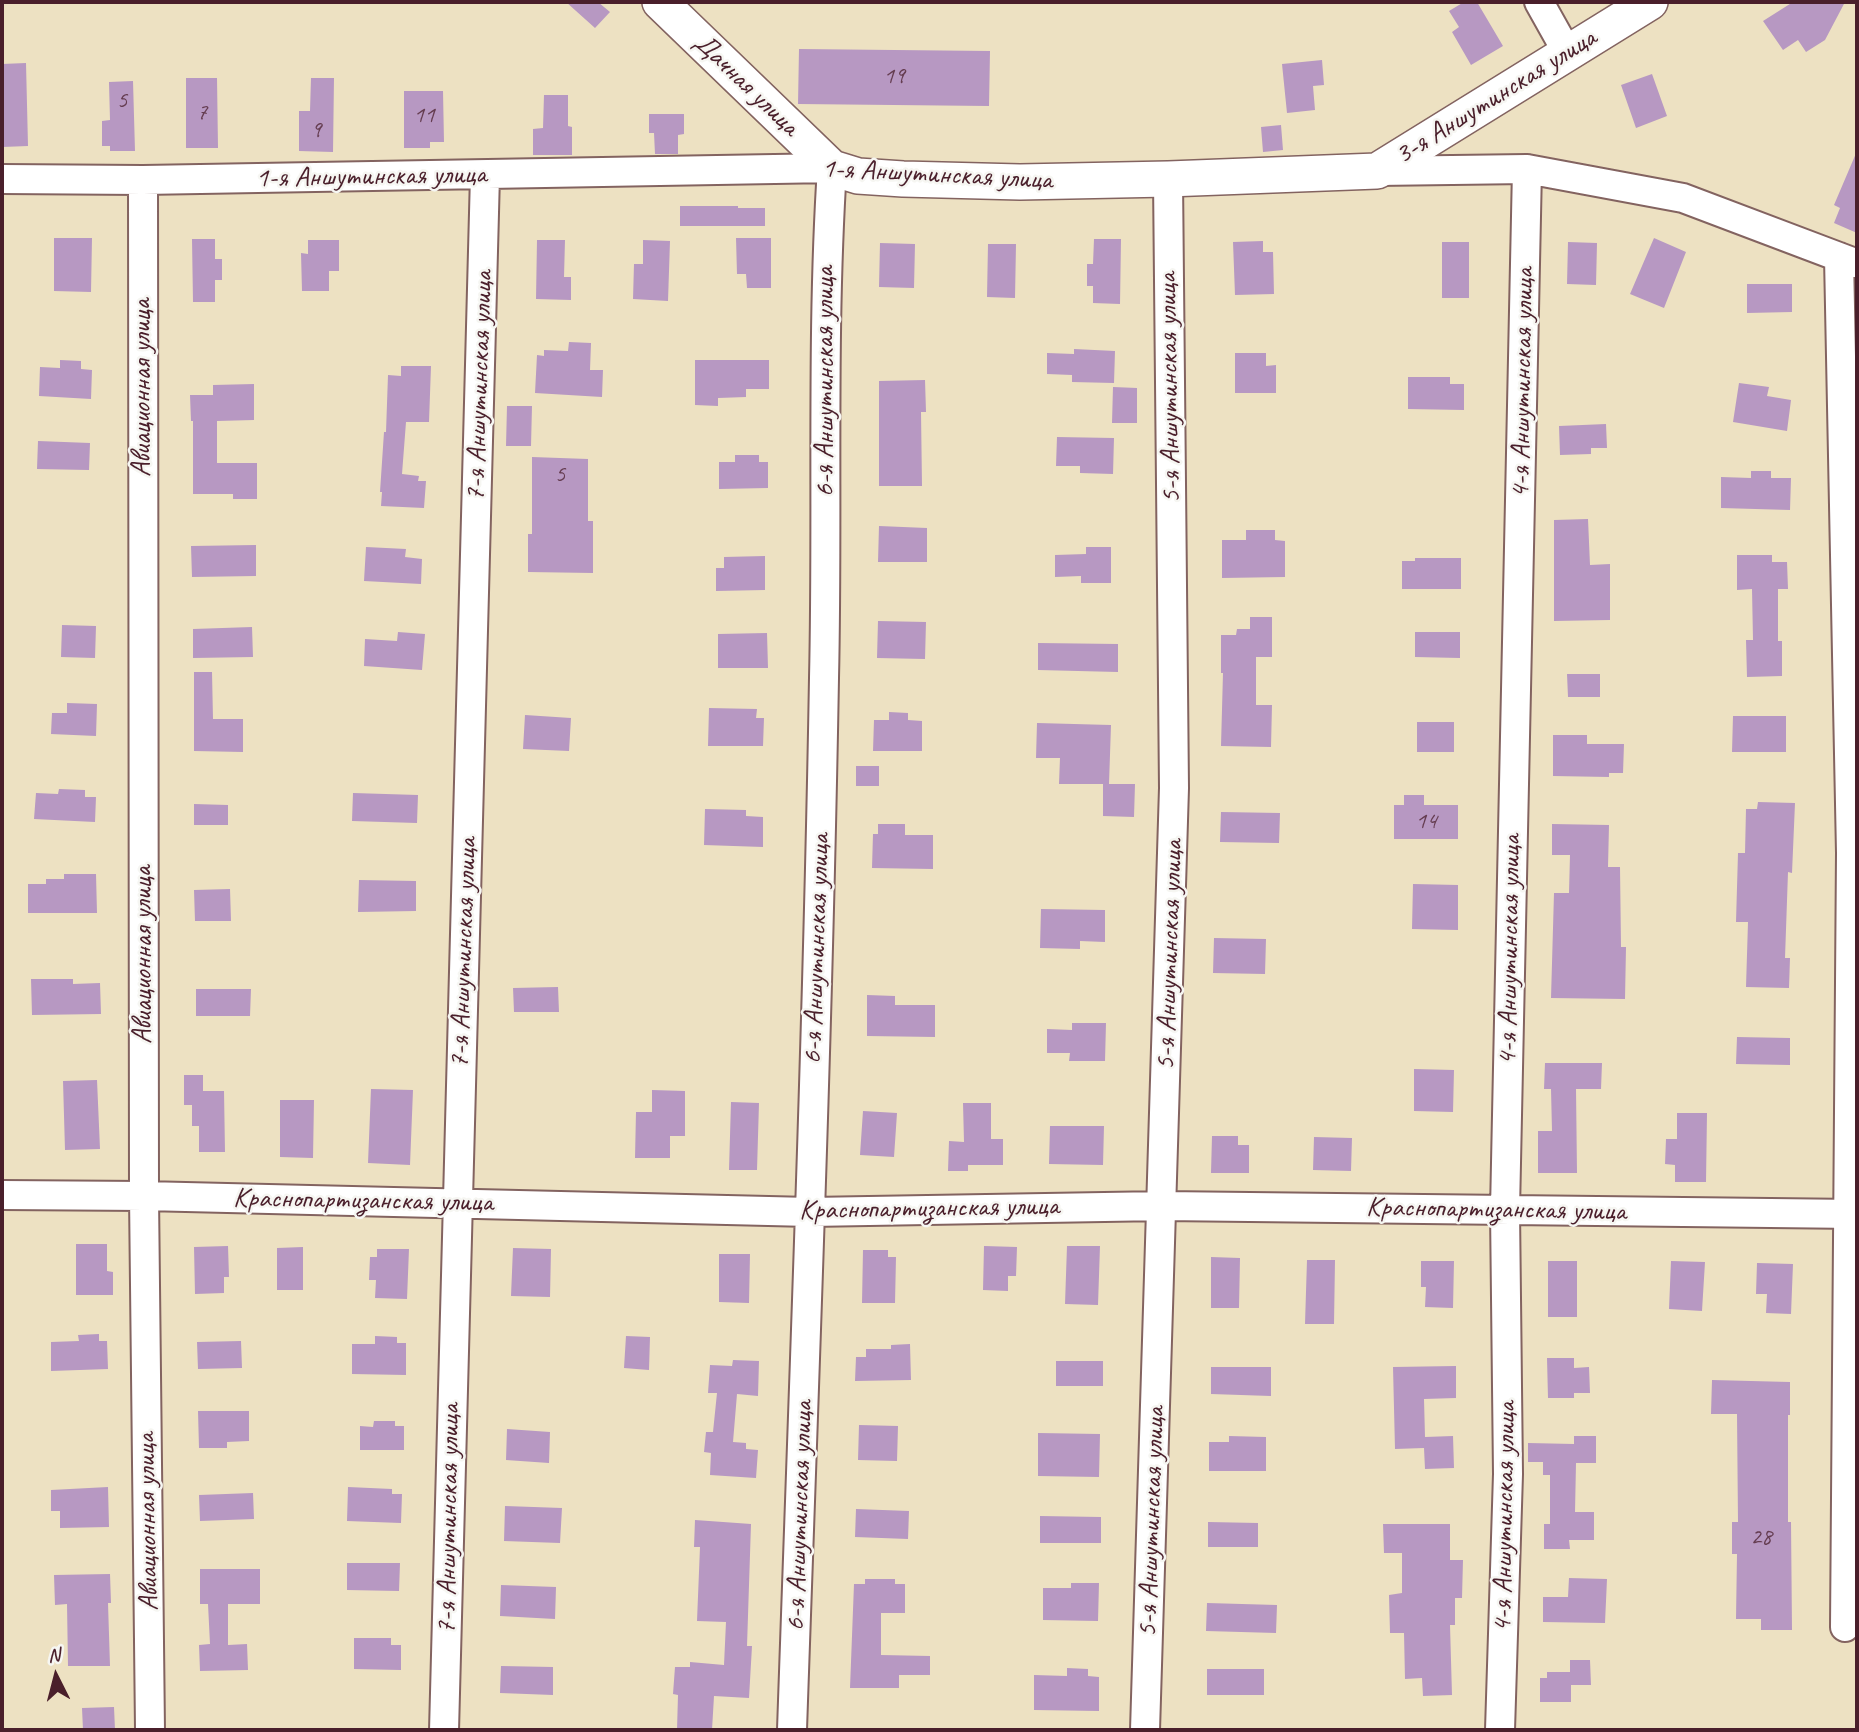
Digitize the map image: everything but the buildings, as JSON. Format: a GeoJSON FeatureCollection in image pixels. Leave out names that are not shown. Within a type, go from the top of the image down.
{"type":"FeatureCollection","features":[{"type":"Feature","properties":{"kind":"street","name":"Дачная улица"},"geometry":{"type":"LineString","coordinates":[[660,2],[832,168]]}},
{"type":"Feature","properties":{"kind":"street"},"geometry":{"type":"LineString","coordinates":[[1539,2],[1567,52]]}},
{"type":"Feature","properties":{"kind":"street","name":"3-я Аншутинская улица"},"geometry":{"type":"LineString","coordinates":[[1377,171],[1650,2]]}},
{"type":"Feature","properties":{"kind":"street","name":"1-я Аншутинская улица"},"geometry":{"type":"LineString","coordinates":[[2,179],[143,180],[832,168],[858,176],[1020,182],[1527,169],[1683,198],[1848,260]]}},
{"type":"Feature","properties":{"kind":"street","name":"6-я Аншутинская улица"},"geometry":{"type":"LineString","coordinates":[[792,1730],[810,1212],[824,676],[826,254],[832,168]]}},
{"type":"Feature","properties":{"kind":"street","name":"4-я Аншутинская улица"},"geometry":{"type":"LineString","coordinates":[[1500,1730],[1508,1474],[1504,1210],[1527,169]]}},
{"type":"Feature","properties":{"kind":"street","name":"7-я Аншутинская улица"},"geometry":{"type":"LineString","coordinates":[[444,1730],[485,175]]}},
{"type":"Feature","properties":{"kind":"street","name":"5-я Аншутинская улица"},"geometry":{"type":"LineString","coordinates":[[1145,1730],[1174,788],[1168,179]]}},
{"type":"Feature","properties":{"kind":"street","name":"Авиационная улица"},"geometry":{"type":"LineString","coordinates":[[143,180],[144,1196],[150,1730]]}},
{"type":"Feature","properties":{"kind":"street"},"geometry":{"type":"LineString","coordinates":[[1845,1627],[1853,1214],[1848,260]]}},
{"type":"Feature","properties":{"kind":"street","name":"Краснопартизанская улица"},"geometry":{"type":"LineString","coordinates":[[2,1195],[810,1212],[1163,1206],[1853,1214]]}}]}
